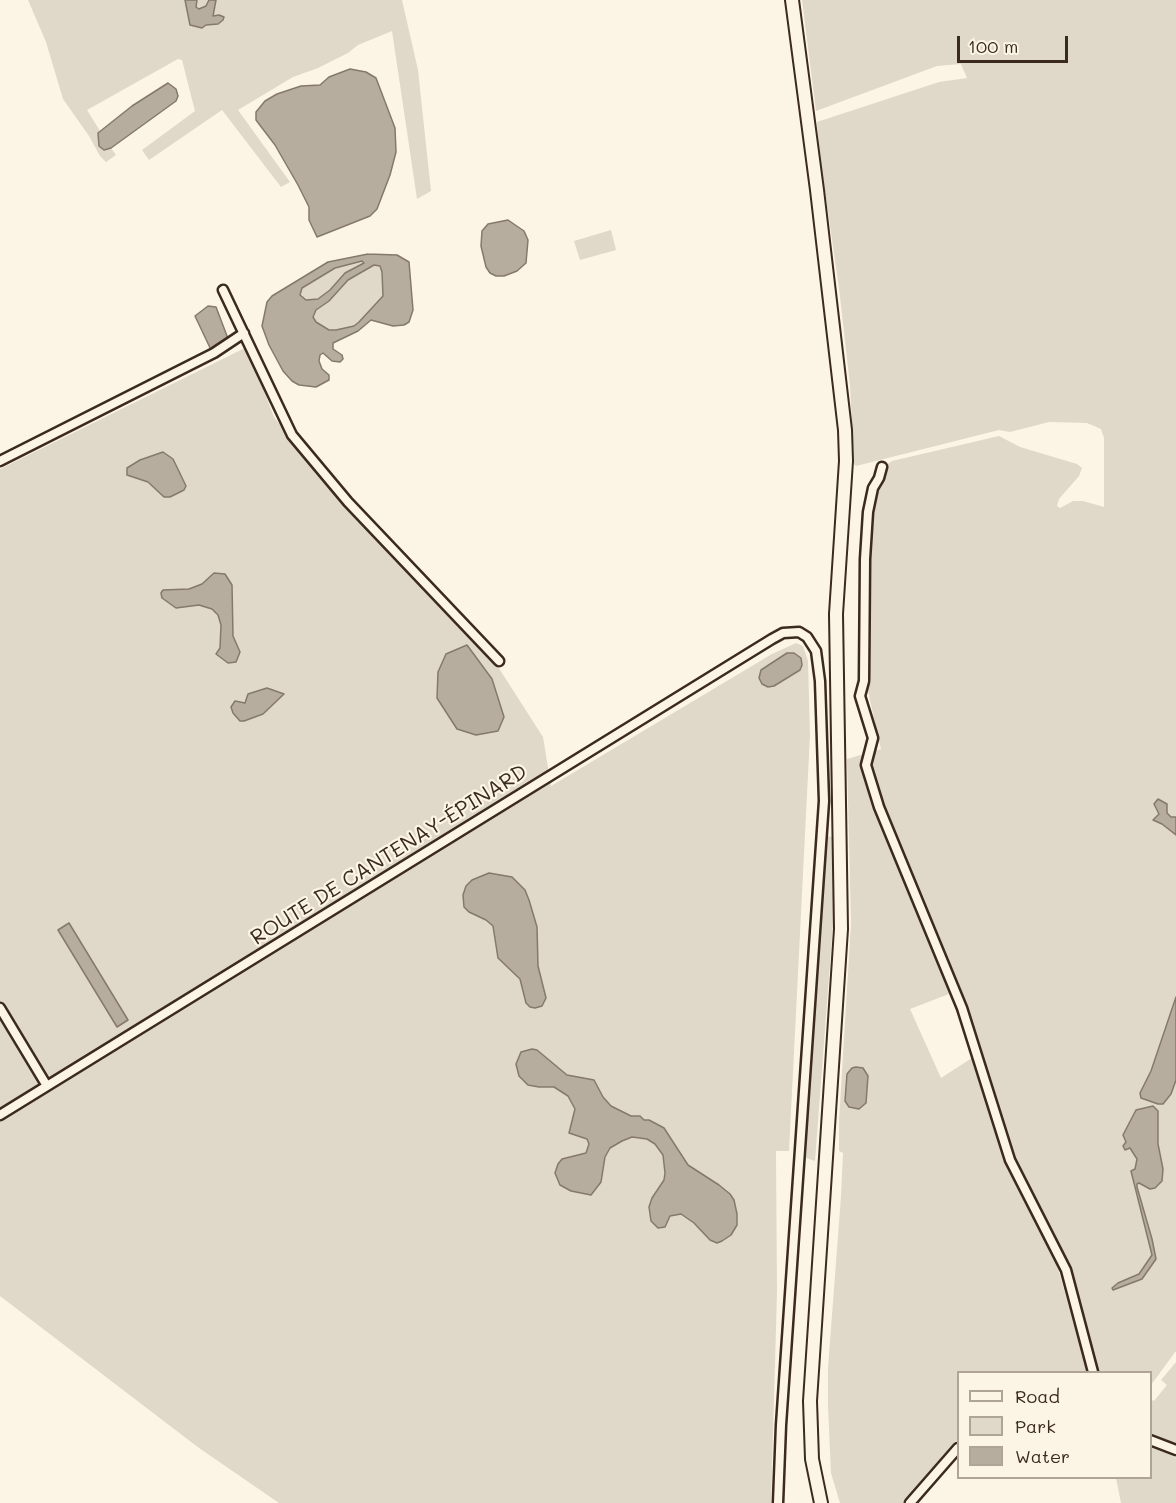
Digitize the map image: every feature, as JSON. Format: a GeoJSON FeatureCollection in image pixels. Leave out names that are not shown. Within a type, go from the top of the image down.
{"type":"FeatureCollection","features":[{"type":"Feature","properties":{"kind":"main road"},"geometry":{"type":"LineString","coordinates":[[792,0],[817,190],[845,430],[846,461],[835,662],[841,929],[810,1401],[812,1459],[821,1503]]}},
{"type":"Feature","properties":{"kind":"street"},"geometry":{"type":"LineString","coordinates":[[223,290],[292,435],[348,502],[499,661]]}},
{"type":"Feature","properties":{"kind":"street"},"geometry":{"type":"LineString","coordinates":[[0,461],[214,353],[244,333]]}},
{"type":"Feature","properties":{"kind":"street"},"geometry":{"type":"LineString","coordinates":[[882,467],[873,488],[868,512],[866,548],[864,681],[860,696],[873,738],[866,765],[879,807],[962,1008],[1010,1160],[1066,1270],[1093,1371]]}},
{"type":"Feature","properties":{"kind":"street","name":"ROUTE DE CANTENAY-ÉPINARD"},"geometry":{"type":"LineString","coordinates":[[0,1115],[772,639],[783,633],[799,632],[807,637],[816,651],[820,681],[824,801],[782,1413],[778,1503]]}},
{"type":"Feature","properties":{"kind":"street"},"geometry":{"type":"LineString","coordinates":[[0,1008],[47,1086]]}},
{"type":"Feature","properties":{"kind":"street"},"geometry":{"type":"LineString","coordinates":[[1152,1441],[1176,1450]]}},
{"type":"Feature","properties":{"kind":"street"},"geometry":{"type":"LineString","coordinates":[[910,1503],[957,1449]]}},
{"type":"Feature","properties":{"kind":"green space"},"geometry":{"type":"Polygon","coordinates":[[[28,0],[402,0],[418,70],[431,191],[417,199],[392,31],[358,45],[348,53],[318,68],[293,77],[238,110],[290,182],[281,187],[222,110],[149,160],[142,150],[195,111],[182,60],[178,59],[87,110],[100,131],[98,133],[104,150],[111,148],[116,155],[106,162],[63,99],[46,42],[28,0]]]}},
{"type":"Feature","properties":{"kind":"green space"},"geometry":{"type":"Polygon","coordinates":[[[802,0],[1176,0],[1176,1351],[1152,1384],[1152,1371],[1099,1371],[1077,1292],[1062,1254],[1007,1146],[964,1013],[958,1015],[949,994],[910,1009],[941,1078],[972,1058],[1007,1169],[1055,1258],[1087,1371],[957,1371],[957,1440],[904,1503],[840,1503],[831,1473],[828,1406],[828,1368],[841,1196],[843,1153],[839,1151],[839,1121],[851,923],[847,759],[881,749],[867,687],[871,682],[867,662],[867,560],[872,502],[879,484],[886,477],[888,464],[892,461],[999,436],[1020,447],[1077,464],[1082,468],[1079,476],[1059,499],[1057,506],[1060,508],[1073,501],[1083,501],[1104,507],[1104,438],[1101,429],[1087,423],[1049,422],[1010,432],[999,430],[856,466],[854,464],[850,385],[817,122],[939,82],[967,78],[961,64],[937,66],[816,111],[802,0]]]}},
{"type":"Feature","properties":{"kind":"green space"},"geometry":{"type":"Polygon","coordinates":[[[611,230],[616,250],[580,260],[574,241],[611,230]]]}},
{"type":"Feature","properties":{"kind":"green space"},"geometry":{"type":"Polygon","coordinates":[[[362,261],[364,263],[345,273],[330,290],[318,299],[306,300],[300,295],[302,288],[335,268],[362,261]]]}},
{"type":"Feature","properties":{"kind":"green space"},"geometry":{"type":"Polygon","coordinates":[[[374,265],[380,266],[382,272],[383,296],[359,322],[354,326],[329,330],[316,322],[313,317],[316,310],[348,280],[374,265]]]}},
{"type":"Feature","properties":{"kind":"green space"},"geometry":{"type":"Polygon","coordinates":[[[247,347],[274,417],[324,483],[484,645],[543,737],[551,786],[772,654],[796,643],[803,646],[808,661],[810,735],[789,1151],[776,1151],[777,1293],[771,1503],[279,1503],[199,1448],[0,1296],[0,469],[247,347]]]}},
{"type":"Feature","properties":{"kind":"green space"},"geometry":{"type":"Polygon","coordinates":[[[826,836],[833,837],[834,842],[833,924],[815,1161],[806,1158],[811,1028],[826,836]]]}},
{"type":"Feature","properties":{"kind":"green space"},"geometry":{"type":"Polygon","coordinates":[[[1176,1362],[1176,1443],[1152,1435],[1152,1400],[1154,1401],[1167,1385],[1161,1380],[1176,1362]]]}},
{"type":"Feature","properties":{"kind":"green space"},"geometry":{"type":"Polygon","coordinates":[[[1152,1445],[1160,1445],[1176,1458],[1176,1503],[1121,1503],[1116,1479],[1152,1479],[1152,1445]]]}},
{"type":"Feature","properties":{"kind":"water"},"geometry":{"type":"Polygon","coordinates":[[[185,0],[197,0],[196,7],[199,9],[206,6],[209,0],[216,0],[213,16],[224,17],[223,20],[218,24],[206,25],[202,28],[190,25],[185,0]]]}},
{"type":"Feature","properties":{"kind":"water"},"geometry":{"type":"Polygon","coordinates":[[[350,69],[366,72],[376,78],[395,128],[396,152],[377,209],[370,216],[317,237],[309,220],[309,207],[275,145],[256,120],[256,112],[265,101],[277,94],[301,86],[320,85],[329,77],[350,69]]]}},
{"type":"Feature","properties":{"kind":"water"},"geometry":{"type":"Polygon","coordinates":[[[168,83],[176,89],[178,96],[176,101],[111,148],[104,150],[99,146],[98,133],[132,106],[168,83]]]}},
{"type":"Feature","properties":{"kind":"water"},"geometry":{"type":"Polygon","coordinates":[[[508,220],[524,231],[528,240],[526,263],[517,271],[504,276],[496,276],[486,267],[481,246],[482,231],[488,224],[508,220]]]}},
{"type":"Feature","properties":{"kind":"water"},"geometry":{"type":"Polygon","coordinates":[[[368,254],[397,255],[409,262],[413,310],[409,322],[404,325],[393,326],[371,320],[358,331],[333,343],[333,349],[342,355],[343,359],[340,362],[332,361],[323,353],[319,361],[322,369],[329,375],[329,380],[316,387],[299,385],[283,371],[269,345],[262,326],[267,302],[272,296],[328,262],[368,254]],[[362,261],[335,268],[302,288],[300,295],[306,300],[318,299],[330,290],[345,273],[364,263],[362,261]],[[374,265],[348,280],[329,301],[316,310],[313,317],[316,322],[329,330],[336,330],[354,326],[359,322],[383,296],[382,272],[380,266],[374,265]]]}},
{"type":"Feature","properties":{"kind":"water"},"geometry":{"type":"Polygon","coordinates":[[[208,306],[216,307],[227,336],[226,343],[212,352],[195,316],[208,306]]]}},
{"type":"Feature","properties":{"kind":"water"},"geometry":{"type":"Polygon","coordinates":[[[163,452],[173,459],[186,486],[184,490],[170,497],[164,497],[148,482],[127,475],[127,468],[140,460],[163,452]]]}},
{"type":"Feature","properties":{"kind":"water"},"geometry":{"type":"Polygon","coordinates":[[[214,573],[225,574],[232,585],[233,636],[240,652],[236,662],[228,663],[216,654],[220,648],[221,625],[218,615],[212,609],[199,605],[176,608],[162,598],[163,590],[189,589],[202,584],[214,573]]]}},
{"type":"Feature","properties":{"kind":"water"},"geometry":{"type":"Polygon","coordinates":[[[467,645],[492,679],[504,717],[498,731],[476,735],[457,729],[437,698],[438,672],[446,654],[467,645]]]}},
{"type":"Feature","properties":{"kind":"water"},"geometry":{"type":"Polygon","coordinates":[[[787,653],[794,653],[801,658],[800,670],[774,686],[768,687],[762,684],[759,678],[761,670],[787,653]]]}},
{"type":"Feature","properties":{"kind":"water"},"geometry":{"type":"Polygon","coordinates":[[[267,688],[284,694],[263,714],[240,721],[231,707],[235,701],[245,703],[248,694],[267,688]]]}},
{"type":"Feature","properties":{"kind":"water"},"geometry":{"type":"Polygon","coordinates":[[[1158,799],[1167,804],[1167,813],[1171,817],[1176,817],[1176,835],[1153,820],[1159,814],[1154,804],[1158,799]]]}},
{"type":"Feature","properties":{"kind":"water"},"geometry":{"type":"Polygon","coordinates":[[[489,873],[512,877],[525,890],[529,900],[537,927],[538,966],[546,998],[542,1006],[535,1008],[526,1003],[520,979],[498,958],[493,926],[464,907],[463,895],[466,886],[472,880],[489,873]]]}},
{"type":"Feature","properties":{"kind":"water"},"geometry":{"type":"Polygon","coordinates":[[[69,923],[128,1020],[117,1027],[58,930],[69,923]]]}},
{"type":"Feature","properties":{"kind":"water"},"geometry":{"type":"Polygon","coordinates":[[[1176,997],[1176,1080],[1171,1094],[1163,1104],[1158,1104],[1141,1098],[1140,1093],[1151,1071],[1176,997]]]}},
{"type":"Feature","properties":{"kind":"water"},"geometry":{"type":"Polygon","coordinates":[[[537,1050],[567,1075],[594,1080],[611,1106],[631,1116],[640,1116],[664,1128],[688,1165],[719,1185],[734,1200],[737,1225],[731,1235],[717,1243],[710,1240],[694,1223],[681,1214],[670,1216],[665,1227],[658,1228],[651,1221],[649,1207],[664,1180],[665,1173],[663,1155],[655,1144],[647,1139],[632,1137],[610,1148],[605,1157],[601,1182],[591,1195],[571,1191],[560,1185],[555,1173],[558,1164],[562,1159],[586,1153],[589,1144],[587,1139],[569,1133],[575,1109],[568,1096],[554,1087],[528,1085],[519,1076],[516,1064],[521,1052],[537,1050]]]}},
{"type":"Feature","properties":{"kind":"water"},"geometry":{"type":"Polygon","coordinates":[[[856,1067],[863,1068],[868,1076],[866,1103],[859,1109],[849,1107],[845,1101],[847,1074],[856,1067]]]}},
{"type":"Feature","properties":{"kind":"water"},"geometry":{"type":"Polygon","coordinates":[[[1153,1106],[1158,1111],[1158,1144],[1163,1169],[1162,1181],[1155,1188],[1150,1189],[1139,1183],[1137,1187],[1156,1259],[1142,1279],[1113,1290],[1112,1288],[1118,1283],[1139,1274],[1152,1255],[1131,1171],[1135,1169],[1137,1159],[1130,1148],[1125,1150],[1123,1146],[1126,1142],[1123,1135],[1136,1110],[1153,1106]]]}}]}
